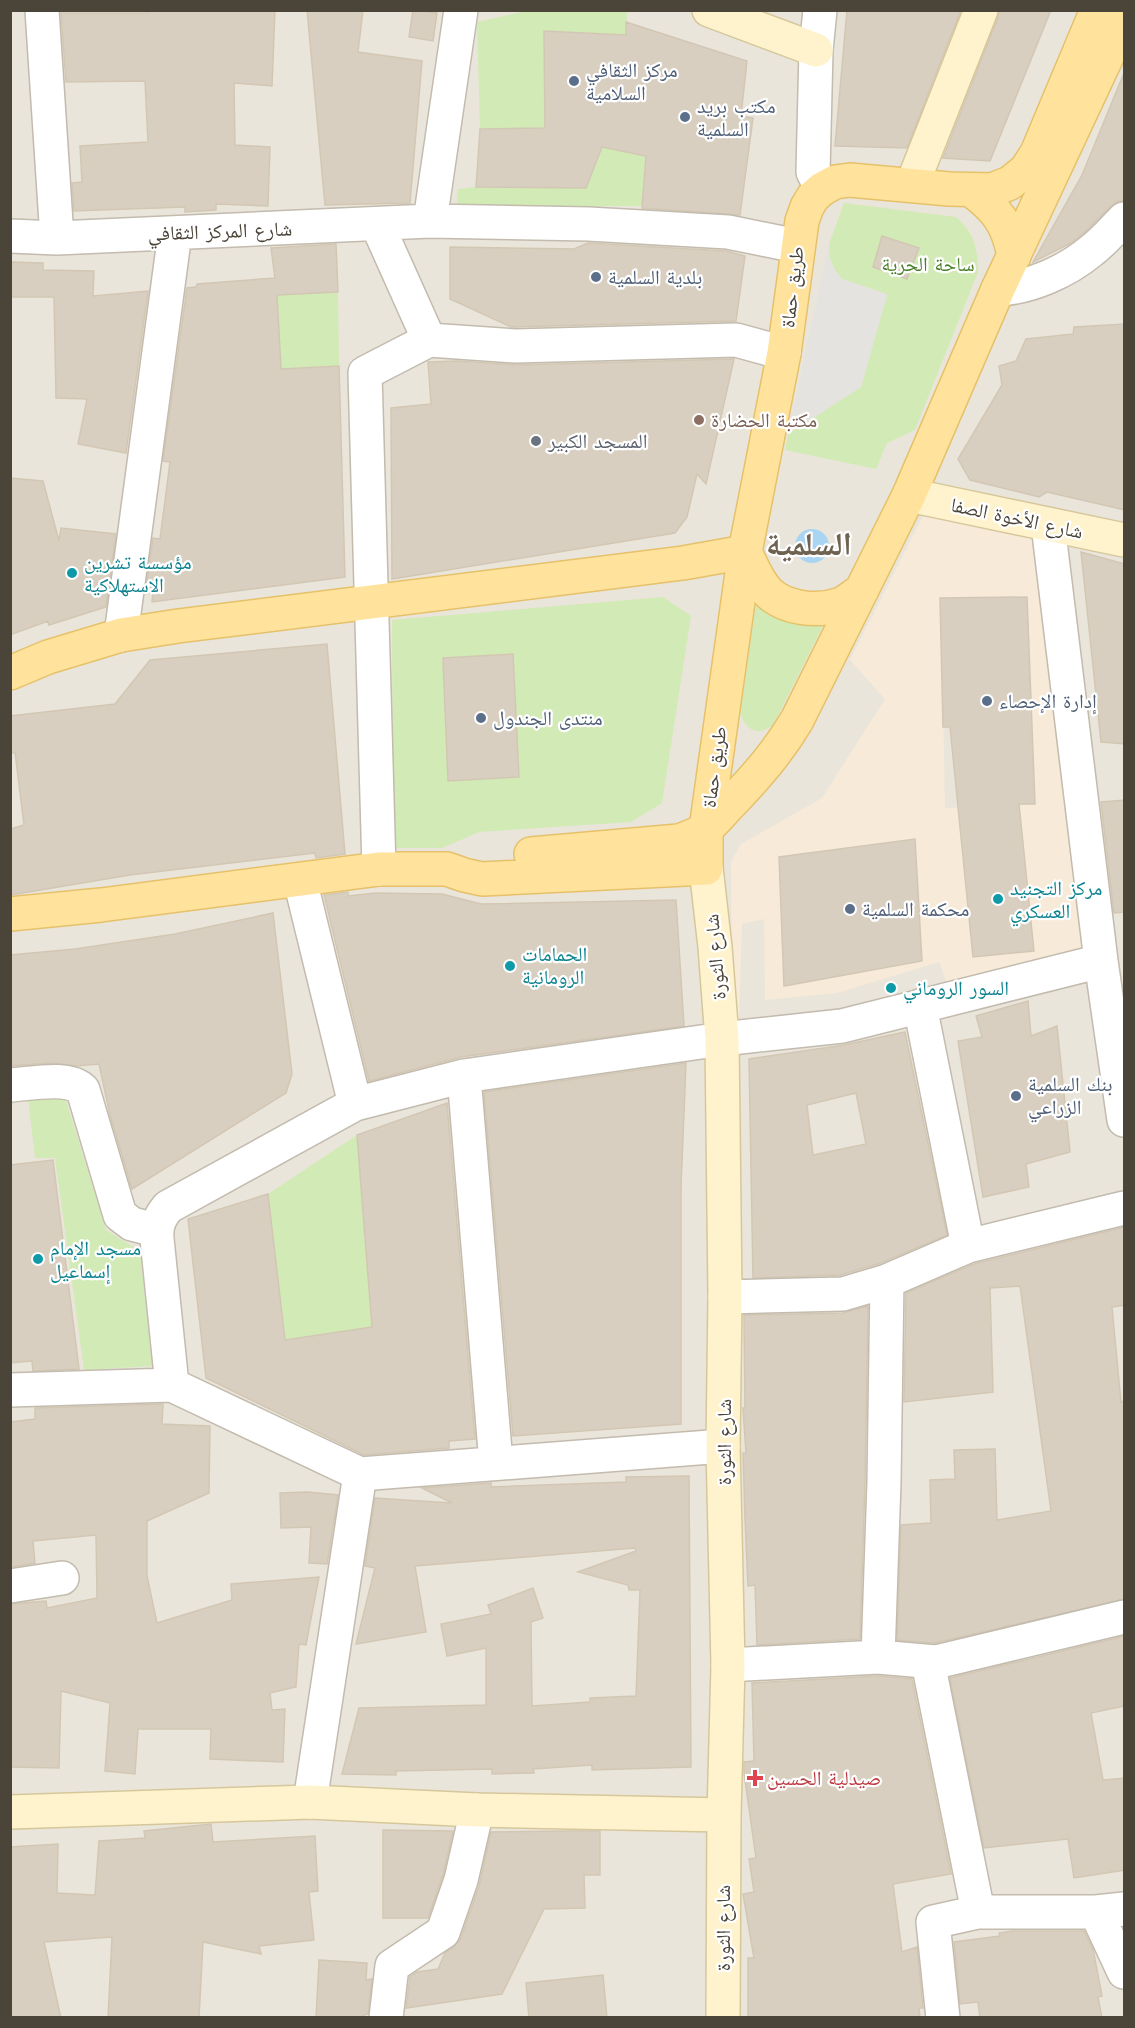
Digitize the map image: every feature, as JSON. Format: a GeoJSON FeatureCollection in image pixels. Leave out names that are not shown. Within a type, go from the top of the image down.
{"type":"FeatureCollection","features":[{"type":"Feature","properties":{"kind":"main road"},"geometry":{"type":"LineString","coordinates":[[709,10],[816,50]]}},
{"type":"Feature","properties":{"kind":"main road"},"geometry":{"type":"LineString","coordinates":[[912,185],[981,10]]}},
{"type":"Feature","properties":{"kind":"main road"},"geometry":{"type":"LineString","coordinates":[[822,189],[835,182],[849,180],[971,190],[992,190],[1010,183],[1026,170],[1037,153],[1097,10]]}},
{"type":"Feature","properties":{"kind":"main road","name":"طريق حماة"},"geometry":{"type":"LineString","coordinates":[[706,829],[761,772],[781,747],[797,720],[909,495],[998,289],[1125,20]]}},
{"type":"Feature","properties":{"kind":"main road","name":"طريق حماة"},"geometry":{"type":"LineString","coordinates":[[706,829],[745,552],[784,353],[797,246],[807,207],[822,189]]}},
{"type":"Feature","properties":{"kind":"main road"},"geometry":{"type":"LineString","coordinates":[[971,190],[988,202],[1001,218],[1010,236],[1014,256]]}},
{"type":"Feature","properties":{"kind":"main road","name":"شارع الأخوة الصفا"},"geometry":{"type":"LineString","coordinates":[[909,495],[1125,540]]}},
{"type":"Feature","properties":{"kind":"main road"},"geometry":{"type":"LineString","coordinates":[[10,673],[48,657],[121,635],[683,564],[745,552],[757,577],[770,594],[789,605],[819,609],[840,605],[862,590]]}},
{"type":"Feature","properties":{"kind":"main road"},"geometry":{"type":"LineString","coordinates":[[10,914],[379,869],[447,869],[482,879],[706,868],[706,829],[679,842],[482,858],[447,869]]}},
{"type":"Feature","properties":{"kind":"main road","name":"شارع الثورة"},"geometry":{"type":"LineString","coordinates":[[706,868],[722,1039],[725,1297],[723,1446],[728,1665],[724,1815],[723,2018]]}},
{"type":"Feature","properties":{"kind":"main road"},"geometry":{"type":"LineString","coordinates":[[10,1812],[310,1802],[477,1810],[724,1815]]}},
{"type":"Feature","properties":{"kind":"street"},"geometry":{"type":"LineString","coordinates":[[42,10],[57,238]]}},
{"type":"Feature","properties":{"kind":"street"},"geometry":{"type":"LineString","coordinates":[[430,221],[461,10]]}},
{"type":"Feature","properties":{"kind":"street"},"geometry":{"type":"LineString","coordinates":[[820,10],[816,50],[813,172],[822,189]]}},
{"type":"Feature","properties":{"kind":"street"},"geometry":{"type":"LineString","coordinates":[[998,289],[1011,288],[1056,273],[1091,252],[1125,219]]}},
{"type":"Feature","properties":{"kind":"street","name":"شارع المركز الثقافي"},"geometry":{"type":"LineString","coordinates":[[10,236],[57,238],[430,221],[589,224],[728,232],[797,246]]}},
{"type":"Feature","properties":{"kind":"street"},"geometry":{"type":"LineString","coordinates":[[377,224],[429,340]]}},
{"type":"Feature","properties":{"kind":"street"},"geometry":{"type":"LineString","coordinates":[[121,635],[175,233]]}},
{"type":"Feature","properties":{"kind":"street"},"geometry":{"type":"LineString","coordinates":[[379,869],[365,374],[429,340],[516,346],[736,340],[784,353]]}},
{"type":"Feature","properties":{"kind":"street"},"geometry":{"type":"LineString","coordinates":[[1048,525],[1101,961],[1125,1120]]}},
{"type":"Feature","properties":{"kind":"street"},"geometry":{"type":"LineString","coordinates":[[300,880],[355,1104]]}},
{"type":"Feature","properties":{"kind":"street"},"geometry":{"type":"LineString","coordinates":[[172,1385],[156,1230],[158,1222],[168,1207],[355,1104],[464,1076],[722,1039],[842,1026],[1101,961]]}},
{"type":"Feature","properties":{"kind":"street"},"geometry":{"type":"LineString","coordinates":[[920,1006],[968,1246]]}},
{"type":"Feature","properties":{"kind":"street"},"geometry":{"type":"LineString","coordinates":[[464,1076],[496,1463]]}},
{"type":"Feature","properties":{"kind":"street"},"geometry":{"type":"LineString","coordinates":[[10,1085],[63,1082],[78,1085],[83,1090],[120,1215],[132,1224],[156,1230]]}},
{"type":"Feature","properties":{"kind":"street"},"geometry":{"type":"LineString","coordinates":[[725,1297],[843,1294],[887,1281],[968,1246],[1125,1208]]}},
{"type":"Feature","properties":{"kind":"street"},"geometry":{"type":"LineString","coordinates":[[878,1657],[884,1482],[887,1281]]}},
{"type":"Feature","properties":{"kind":"street"},"geometry":{"type":"LineString","coordinates":[[10,1390],[172,1385],[360,1474],[723,1446]]}},
{"type":"Feature","properties":{"kind":"street"},"geometry":{"type":"LineString","coordinates":[[310,1802],[360,1474]]}},
{"type":"Feature","properties":{"kind":"street"},"geometry":{"type":"LineString","coordinates":[[10,1586],[62,1578]]}},
{"type":"Feature","properties":{"kind":"street"},"geometry":{"type":"LineString","coordinates":[[728,1665],[878,1657],[936,1662],[1125,1617]]}},
{"type":"Feature","properties":{"kind":"street"},"geometry":{"type":"LineString","coordinates":[[928,1662],[978,1912]]}},
{"type":"Feature","properties":{"kind":"street"},"geometry":{"type":"LineString","coordinates":[[386,2018],[392,1966],[443,1932],[461,1880],[477,1810]]}},
{"type":"Feature","properties":{"kind":"street"},"geometry":{"type":"LineString","coordinates":[[944,2018],[933,1922],[978,1912],[1110,1910],[1125,1972]]}},
{"type":"Feature","properties":{"kind":"shaded area"},"geometry":{"type":"Polygon","coordinates":[[[11,11],[1124,11],[1124,2017],[11,2017],[11,11]]]}},
{"type":"Feature","properties":{"kind":"shaded area"},"geometry":{"type":"Polygon","coordinates":[[[829,244],[830,259],[834,270],[842,279],[887,294],[861,387],[788,434],[829,244]]]}},
{"type":"Feature","properties":{"kind":"shaded area"},"geometry":{"type":"Polygon","coordinates":[[[923,516],[1041,540],[1089,955],[869,1013],[732,1030],[731,862],[741,844],[822,798],[885,699],[850,660],[923,516]],[[941,598],[945,808],[1035,804],[1027,598],[941,598]],[[914,839],[779,857],[784,986],[922,961],[914,839]],[[1023,841],[962,847],[973,956],[1034,950],[1023,841]],[[764,919],[742,924],[739,1024],[842,1013],[947,984],[939,962],[837,993],[765,1000],[764,919]]]}},
{"type":"Feature","properties":{"kind":"green space"},"geometry":{"type":"Polygon","coordinates":[[[526,11],[627,11],[623,151],[646,156],[642,206],[457,206],[458,189],[476,187],[586,188],[604,142],[603,34],[544,31],[545,128],[480,129],[477,22],[526,11]]]}},
{"type":"Feature","properties":{"kind":"green space","name":"ساحة الحرية"},"geometry":{"type":"Polygon","coordinates":[[[844,203],[956,217],[968,230],[977,255],[978,272],[915,430],[887,443],[876,469],[785,450],[788,434],[861,387],[887,295],[842,279],[835,270],[830,259],[829,244],[844,203]]]}},
{"type":"Feature","properties":{"kind":"green space"},"geometry":{"type":"Polygon","coordinates":[[[338,292],[339,366],[250,371],[248,328],[279,325],[277,295],[338,292]]]}},
{"type":"Feature","properties":{"kind":"green space"},"geometry":{"type":"Polygon","coordinates":[[[758,591],[827,618],[773,725],[762,731],[753,730],[745,724],[740,713],[758,591]]]}},
{"type":"Feature","properties":{"kind":"green space"},"geometry":{"type":"Polygon","coordinates":[[[663,597],[691,616],[662,803],[631,822],[479,832],[442,848],[393,848],[392,620],[663,597]]]}},
{"type":"Feature","properties":{"kind":"green space"},"geometry":{"type":"Polygon","coordinates":[[[64,1094],[106,1230],[140,1251],[152,1366],[84,1370],[55,1158],[35,1158],[28,1098],[64,1094]]]}},
{"type":"Feature","properties":{"kind":"green space"},"geometry":{"type":"Polygon","coordinates":[[[357,1135],[372,1327],[285,1340],[268,1194],[357,1135]]]}},
{"type":"Feature","properties":{"kind":"water"},"geometry":{"type":"Polygon","coordinates":[[[812,529],[824,534],[829,546],[824,558],[812,563],[800,558],[795,546],[800,534],[812,529]]]}},
{"type":"Feature","properties":{"kind":"building"},"geometry":{"type":"Polygon","coordinates":[[[148,10],[275,10],[272,86],[234,83],[235,145],[270,147],[268,206],[216,204],[216,210],[185,212],[185,207],[74,211],[72,183],[82,182],[80,146],[148,142],[145,81],[66,82],[61,13],[148,13],[148,10]]]}},
{"type":"Feature","properties":{"kind":"building"},"geometry":{"type":"Polygon","coordinates":[[[307,10],[363,10],[358,52],[422,61],[410,203],[325,205],[307,10]]]}},
{"type":"Feature","properties":{"kind":"building"},"geometry":{"type":"Polygon","coordinates":[[[413,10],[437,13],[433,41],[409,37],[413,10]]]}},
{"type":"Feature","properties":{"kind":"building"},"geometry":{"type":"Polygon","coordinates":[[[847,10],[961,10],[907,148],[835,146],[847,10]]]}},
{"type":"Feature","properties":{"kind":"building"},"geometry":{"type":"Polygon","coordinates":[[[999,10],[1051,10],[990,161],[943,158],[998,17],[999,10]]]}},
{"type":"Feature","properties":{"kind":"building"},"geometry":{"type":"Polygon","coordinates":[[[626,22],[747,61],[741,116],[753,118],[740,215],[642,208],[646,156],[602,147],[586,188],[476,187],[480,129],[545,128],[544,31],[626,35],[626,22]]]}},
{"type":"Feature","properties":{"kind":"building"},"geometry":{"type":"Polygon","coordinates":[[[1124,73],[1125,201],[1118,201],[1111,206],[1071,243],[1033,262],[1082,175],[1124,73]]]}},
{"type":"Feature","properties":{"kind":"building"},"geometry":{"type":"Polygon","coordinates":[[[882,236],[919,248],[907,279],[873,267],[882,236]]]}},
{"type":"Feature","properties":{"kind":"building","name":"بلدية السلمية"},"geometry":{"type":"Polygon","coordinates":[[[588,243],[726,251],[745,256],[736,321],[511,327],[450,299],[450,247],[574,249],[588,243]]]}},
{"type":"Feature","properties":{"kind":"building"},"geometry":{"type":"Polygon","coordinates":[[[336,244],[338,292],[277,295],[281,369],[339,366],[345,577],[152,602],[153,592],[145,594],[153,538],[160,539],[170,462],[163,461],[187,288],[196,287],[197,284],[275,278],[271,248],[336,244]]]}},
{"type":"Feature","properties":{"kind":"building"},"geometry":{"type":"Polygon","coordinates":[[[10,262],[43,263],[43,270],[94,271],[93,296],[148,291],[126,453],[78,444],[87,399],[56,398],[54,297],[10,297],[10,262]]]}},
{"type":"Feature","properties":{"kind":"building"},"geometry":{"type":"Polygon","coordinates":[[[1125,324],[1125,510],[1047,492],[1039,497],[970,480],[958,459],[1002,385],[999,366],[1016,361],[1026,339],[1073,334],[1074,327],[1125,324]]]}},
{"type":"Feature","properties":{"kind":"building","name":"المسجد الكبير"},"geometry":{"type":"Polygon","coordinates":[[[734,359],[706,484],[697,474],[687,517],[675,533],[392,579],[391,408],[431,404],[428,362],[457,361],[517,365],[734,359]]]}},
{"type":"Feature","properties":{"kind":"building","name":"مؤسسة تشرين الاستهلاكية"},"geometry":{"type":"Polygon","coordinates":[[[10,478],[43,481],[59,541],[61,528],[116,534],[106,607],[49,625],[48,621],[10,635],[10,478]]]}},
{"type":"Feature","properties":{"kind":"building"},"geometry":{"type":"Polygon","coordinates":[[[1081,552],[1125,564],[1125,744],[1101,742],[1081,552]]]}},
{"type":"Feature","properties":{"kind":"building","name":"إدارة الإحصاء"},"geometry":{"type":"Polygon","coordinates":[[[1027,597],[1035,804],[1019,804],[1034,951],[973,957],[950,727],[943,727],[940,598],[1027,597]]]}},
{"type":"Feature","properties":{"kind":"building"},"geometry":{"type":"Polygon","coordinates":[[[327,644],[345,854],[316,858],[315,853],[130,875],[10,895],[10,829],[24,825],[15,752],[10,754],[10,716],[115,704],[150,660],[327,644]]]}},
{"type":"Feature","properties":{"kind":"building","name":"منتدى الجندول"},"geometry":{"type":"Polygon","coordinates":[[[513,654],[519,777],[448,781],[443,658],[513,654]]]}},
{"type":"Feature","properties":{"kind":"building"},"geometry":{"type":"Polygon","coordinates":[[[1125,800],[1125,912],[1114,913],[1101,802],[1125,800]]]}},
{"type":"Feature","properties":{"kind":"building","name":"محكمة السلمية"},"geometry":{"type":"Polygon","coordinates":[[[915,839],[922,961],[784,986],[779,857],[915,839]]]}},
{"type":"Feature","properties":{"kind":"building","name":"الحمامات الرومانية"},"geometry":{"type":"Polygon","coordinates":[[[348,892],[348,896],[376,893],[442,894],[481,904],[676,900],[684,1026],[461,1057],[369,1081],[324,895],[348,892]]]}},
{"type":"Feature","properties":{"kind":"building"},"geometry":{"type":"Polygon","coordinates":[[[273,913],[292,1074],[286,1093],[132,1189],[110,1115],[99,1064],[76,1066],[48,1063],[10,1066],[10,955],[75,949],[175,934],[273,913]]]}},
{"type":"Feature","properties":{"kind":"building","name":"بنك السلمية الزراعي"},"geometry":{"type":"Polygon","coordinates":[[[1028,1001],[1031,1036],[1057,1026],[1070,1152],[1026,1164],[1029,1187],[983,1197],[958,1041],[982,1037],[976,1016],[1028,1001]]]}},
{"type":"Feature","properties":{"kind":"building"},"geometry":{"type":"Polygon","coordinates":[[[905,1032],[947,1235],[881,1263],[840,1275],[753,1278],[749,1059],[844,1045],[905,1032]],[[856,1093],[807,1105],[813,1155],[866,1144],[856,1093]]]}},
{"type":"Feature","properties":{"kind":"building"},"geometry":{"type":"Polygon","coordinates":[[[686,1063],[681,1187],[681,1424],[513,1436],[484,1092],[686,1063]]]}},
{"type":"Feature","properties":{"kind":"building"},"geometry":{"type":"Polygon","coordinates":[[[447,1103],[475,1439],[449,1441],[449,1448],[364,1455],[206,1378],[188,1219],[268,1194],[285,1340],[372,1327],[357,1135],[447,1103]]]}},
{"type":"Feature","properties":{"kind":"building","name":"مسجد الإمام إسماعيل"},"geometry":{"type":"Polygon","coordinates":[[[53,1160],[79,1369],[33,1371],[32,1361],[10,1363],[10,1165],[53,1160]]]}},
{"type":"Feature","properties":{"kind":"building"},"geometry":{"type":"Polygon","coordinates":[[[1125,1227],[1125,1305],[1112,1307],[1121,1402],[1125,1401],[1125,1599],[935,1643],[897,1640],[901,1525],[931,1523],[930,1480],[955,1479],[954,1450],[995,1449],[997,1520],[1051,1511],[1020,1286],[990,1288],[993,1392],[904,1402],[906,1293],[974,1264],[1125,1227]]]}},
{"type":"Feature","properties":{"kind":"building"},"geometry":{"type":"Polygon","coordinates":[[[868,1306],[860,1639],[757,1645],[755,1585],[748,1586],[745,1518],[744,1315],[843,1313],[868,1306]]]}},
{"type":"Feature","properties":{"kind":"building"},"geometry":{"type":"Polygon","coordinates":[[[163,1404],[162,1424],[210,1426],[209,1493],[147,1521],[147,1576],[157,1623],[232,1600],[231,1584],[319,1577],[306,1645],[299,1644],[296,1687],[270,1693],[272,1710],[285,1709],[283,1762],[210,1759],[211,1729],[138,1729],[135,1774],[105,1771],[110,1703],[61,1691],[59,1768],[10,1767],[10,1604],[46,1601],[47,1608],[97,1598],[96,1535],[33,1541],[35,1563],[10,1567],[10,1422],[35,1419],[35,1408],[163,1404]]]}},
{"type":"Feature","properties":{"kind":"building"},"geometry":{"type":"Polygon","coordinates":[[[689,1476],[691,1767],[592,1770],[592,1765],[533,1769],[534,1773],[492,1774],[492,1769],[396,1771],[396,1775],[342,1774],[359,1708],[486,1705],[486,1648],[447,1656],[441,1624],[491,1614],[488,1605],[533,1588],[543,1618],[531,1622],[532,1706],[590,1702],[590,1698],[636,1696],[640,1590],[629,1590],[628,1585],[578,1572],[636,1551],[635,1548],[415,1566],[426,1632],[356,1644],[375,1568],[365,1566],[375,1498],[452,1503],[422,1488],[491,1483],[491,1487],[626,1482],[626,1477],[689,1476]]]}},
{"type":"Feature","properties":{"kind":"building"},"geometry":{"type":"Polygon","coordinates":[[[308,1492],[338,1495],[327,1564],[309,1563],[311,1527],[281,1528],[280,1493],[308,1492]]]}},
{"type":"Feature","properties":{"kind":"building"},"geometry":{"type":"Polygon","coordinates":[[[1125,1636],[1125,1706],[1091,1713],[1103,1780],[1125,1778],[1125,1870],[1074,1878],[1068,1839],[984,1848],[950,1678],[1125,1636]]]}},
{"type":"Feature","properties":{"kind":"building"},"geometry":{"type":"Polygon","coordinates":[[[878,1676],[912,1679],[951,1874],[893,1884],[902,1952],[917,1947],[923,2008],[919,2008],[920,2018],[748,2018],[748,1958],[754,1958],[743,1894],[754,1892],[749,1859],[756,1858],[744,1762],[754,1761],[752,1683],[878,1676]]]}},
{"type":"Feature","properties":{"kind":"building"},"geometry":{"type":"Polygon","coordinates":[[[211,1824],[213,1842],[315,1836],[318,1891],[309,1892],[314,1940],[259,1946],[261,1954],[203,1942],[199,2018],[108,2018],[112,1937],[44,1942],[61,2018],[10,2018],[10,1847],[58,1844],[57,1893],[95,1895],[99,1841],[145,1838],[144,1831],[211,1824]]]}},
{"type":"Feature","properties":{"kind":"building"},"geometry":{"type":"Polygon","coordinates":[[[383,1830],[453,1831],[443,1875],[428,1918],[383,1918],[383,1830]]]}},
{"type":"Feature","properties":{"kind":"building"},"geometry":{"type":"Polygon","coordinates":[[[600,1831],[600,1875],[584,1875],[585,1908],[544,1909],[502,1994],[406,2008],[410,1977],[417,1972],[438,1969],[445,1953],[461,1938],[479,1886],[491,1832],[600,1831]]]}},
{"type":"Feature","properties":{"kind":"building"},"geometry":{"type":"Polygon","coordinates":[[[1084,1931],[1093,1949],[1102,1996],[1098,1997],[1102,2018],[980,2018],[978,2002],[960,2004],[954,1942],[1000,1936],[999,1933],[1084,1931]]]}},
{"type":"Feature","properties":{"kind":"building"},"geometry":{"type":"Polygon","coordinates":[[[319,1960],[367,1963],[366,1980],[372,1979],[368,2014],[364,2015],[364,2018],[316,2018],[319,1960]]]}},
{"type":"Feature","properties":{"kind":"building"},"geometry":{"type":"Polygon","coordinates":[[[603,1975],[607,2018],[529,2018],[526,1983],[603,1975]]]}},
{"type":"Feature","properties":{"kind":"place","name":"مركز الثقافي السلامية"},"geometry":{"type":"Point","coordinates":[574,81]}},
{"type":"Feature","properties":{"kind":"place","name":"مكتب بريد السلمية"},"geometry":{"type":"Point","coordinates":[685,117]}},
{"type":"Feature","properties":{"kind":"place","name":"بلدية السلمية"},"geometry":{"type":"Point","coordinates":[596,277]}},
{"type":"Feature","properties":{"kind":"place","name":"مكتبة الحضارة"},"geometry":{"type":"Point","coordinates":[699,420]}},
{"type":"Feature","properties":{"kind":"place","name":"المسجد الكبير"},"geometry":{"type":"Point","coordinates":[536,441]}},
{"type":"Feature","properties":{"kind":"place","name":"مؤسسة تشرين الاستهلاكية"},"geometry":{"type":"Point","coordinates":[72,573]}},
{"type":"Feature","properties":{"kind":"place","name":"إدارة الإحصاء"},"geometry":{"type":"Point","coordinates":[987,701]}},
{"type":"Feature","properties":{"kind":"place","name":"منتدى الجندول"},"geometry":{"type":"Point","coordinates":[481,718]}},
{"type":"Feature","properties":{"kind":"place","name":"مركز التجنيد العسكري"},"geometry":{"type":"Point","coordinates":[998,899]}},
{"type":"Feature","properties":{"kind":"place","name":"محكمة السلمية"},"geometry":{"type":"Point","coordinates":[850,909]}},
{"type":"Feature","properties":{"kind":"place","name":"الحمامات الرومانية"},"geometry":{"type":"Point","coordinates":[510,966]}},
{"type":"Feature","properties":{"kind":"place","name":"السور الروماني"},"geometry":{"type":"Point","coordinates":[891,988]}},
{"type":"Feature","properties":{"kind":"place","name":"بنك السلمية الزراعي"},"geometry":{"type":"Point","coordinates":[1016,1096]}},
{"type":"Feature","properties":{"kind":"place","name":"مسجد الإمام إسماعيل"},"geometry":{"type":"Point","coordinates":[38,1259]}},
{"type":"Feature","properties":{"kind":"place","name":"صيدلية الحسين"},"geometry":{"type":"Point","coordinates":[755,1778]}},
{"type":"Feature","properties":{"kind":"district","name":"السلمية"},"geometry":{"type":"Point","coordinates":[809,544]}}]}
